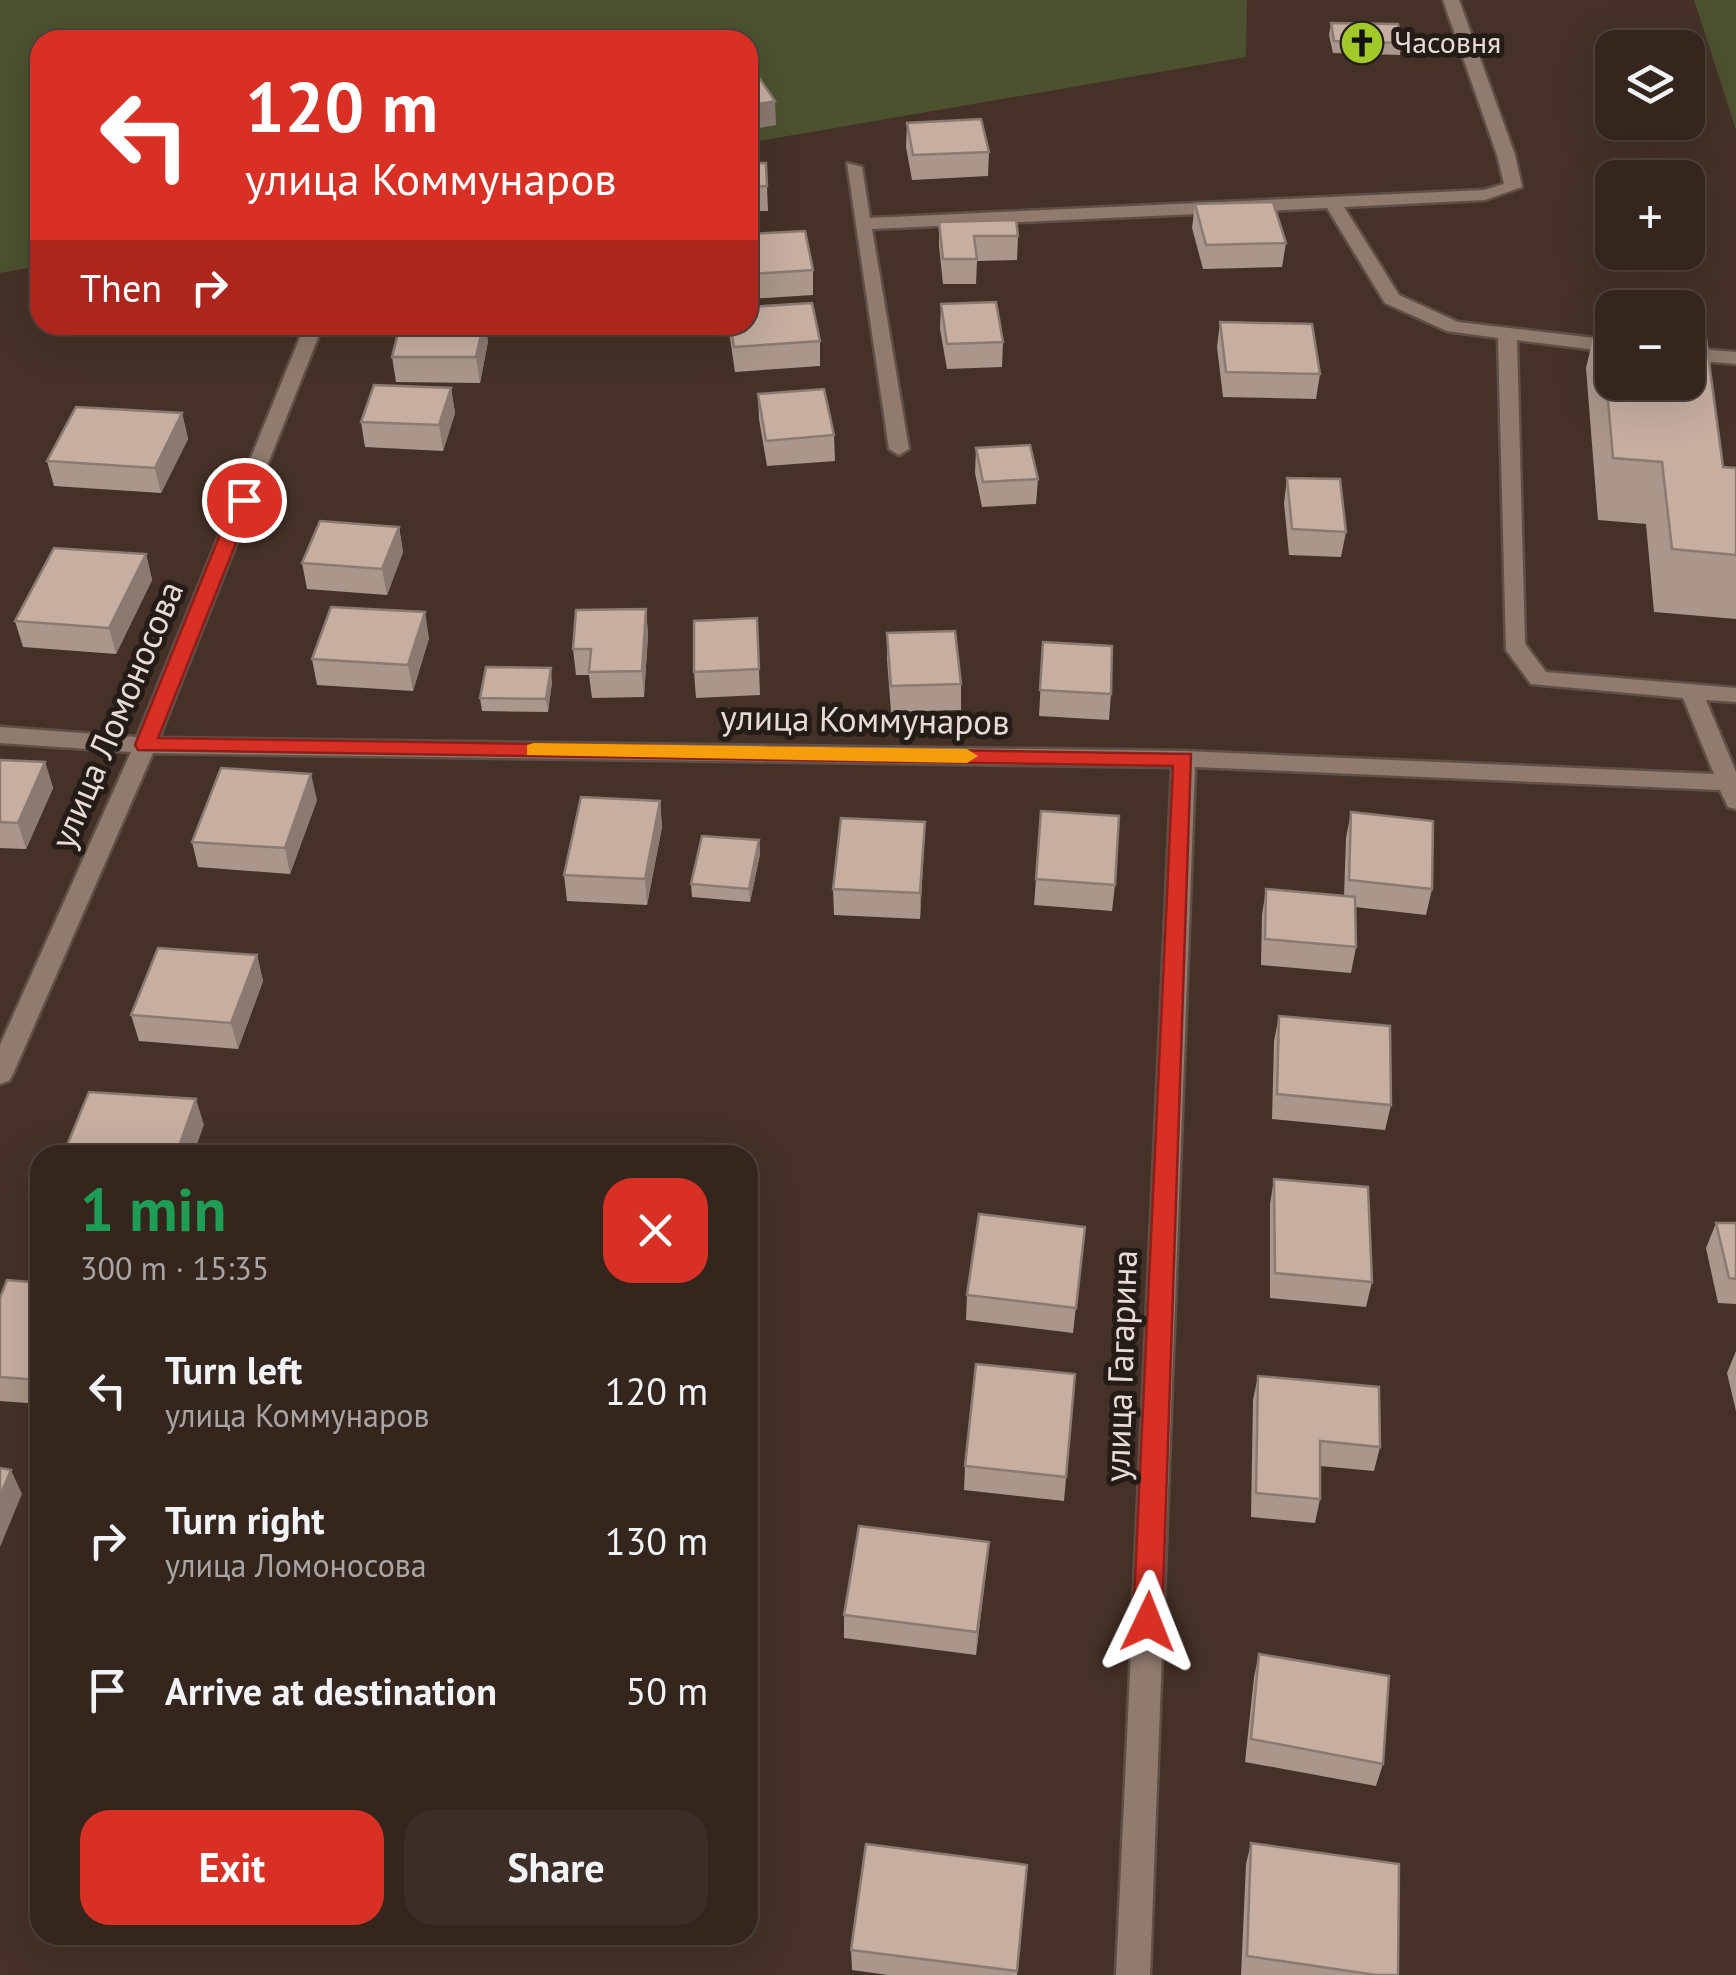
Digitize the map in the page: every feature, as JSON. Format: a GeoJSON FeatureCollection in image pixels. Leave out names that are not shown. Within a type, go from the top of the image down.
{"type":"FeatureCollection","features":[{"type":"Feature","properties":{"kind":"street"},"geometry":{"type":"LineString","coordinates":[[864,224],[1485,195],[1512,186],[1506,155],[1451,0]]}},
{"type":"Feature","properties":{"kind":"street"},"geometry":{"type":"LineString","coordinates":[[853,167],[899,449]]}},
{"type":"Feature","properties":{"kind":"street"},"geometry":{"type":"LineString","coordinates":[[1332,202],[1392,299],[1454,327],[1595,344]]}},
{"type":"Feature","properties":{"kind":"street","name":"улица Ломоносова"},"geometry":{"type":"LineString","coordinates":[[0,1074],[145,745],[310,335]]}},
{"type":"Feature","properties":{"kind":"street"},"geometry":{"type":"LineString","coordinates":[[1507,336],[1514,645],[1539,680],[1736,694]]}},
{"type":"Feature","properties":{"kind":"street"},"geometry":{"type":"LineString","coordinates":[[1705,355],[1736,358]]}},
{"type":"Feature","properties":{"kind":"street"},"geometry":{"type":"LineString","coordinates":[[1692,692],[1733,792]]}},
{"type":"Feature","properties":{"kind":"street","name":"улица Коммунаров"},"geometry":{"type":"LineString","coordinates":[[0,735],[145,745],[1184,759],[1733,792]]}},
{"type":"Feature","properties":{"kind":"street","name":"улица Гагарина"},"geometry":{"type":"LineString","coordinates":[[1133,1975],[1184,759]]}},
{"type":"Feature","properties":{"kind":"green space"},"geometry":{"type":"Polygon","coordinates":[[[0,0],[1247,0],[1246,57],[758,141],[758,30],[30,30],[30,268],[0,273],[0,0]]]}},
{"type":"Feature","properties":{"kind":"green space"},"geometry":{"type":"Polygon","coordinates":[[[1694,0],[1736,0],[1736,130],[1705,30],[1694,0]]]}},
{"type":"Feature","properties":{"kind":"building"},"geometry":{"type":"Polygon","coordinates":[[[1331,23],[1398,24],[1401,43],[1334,41],[1331,23]]]}},
{"type":"Feature","properties":{"kind":"building"},"geometry":{"type":"Polygon","coordinates":[[[758,76],[775,101],[758,104],[758,76]]]}},
{"type":"Feature","properties":{"kind":"building"},"geometry":{"type":"Polygon","coordinates":[[[981,119],[989,152],[913,155],[907,123],[981,119]]]}},
{"type":"Feature","properties":{"kind":"building"},"geometry":{"type":"Polygon","coordinates":[[[758,163],[766,163],[767,186],[758,186],[758,163]]]}},
{"type":"Feature","properties":{"kind":"building"},"geometry":{"type":"Polygon","coordinates":[[[1273,202],[1286,243],[1206,245],[1195,204],[1273,202]]]}},
{"type":"Feature","properties":{"kind":"building"},"geometry":{"type":"Polygon","coordinates":[[[1016,220],[1018,236],[974,236],[977,259],[943,259],[939,222],[1016,220]]]}},
{"type":"Feature","properties":{"kind":"building"},"geometry":{"type":"Polygon","coordinates":[[[805,231],[813,270],[758,273],[758,233],[805,231]]]}},
{"type":"Feature","properties":{"kind":"building"},"geometry":{"type":"Polygon","coordinates":[[[996,302],[1003,342],[947,344],[941,304],[996,302]]]}},
{"type":"Feature","properties":{"kind":"building"},"geometry":{"type":"Polygon","coordinates":[[[812,303],[820,341],[734,347],[732,335],[758,335],[758,306],[812,303]]]}},
{"type":"Feature","properties":{"kind":"building"},"geometry":{"type":"Polygon","coordinates":[[[1220,322],[1312,324],[1320,374],[1226,372],[1220,322]]]}},
{"type":"Feature","properties":{"kind":"building"},"geometry":{"type":"Polygon","coordinates":[[[1705,331],[1723,467],[1736,468],[1736,555],[1672,549],[1662,462],[1613,458],[1608,400],[1705,400],[1705,331]]]}},
{"type":"Feature","properties":{"kind":"building"},"geometry":{"type":"Polygon","coordinates":[[[398,335],[481,335],[476,357],[392,357],[398,335]]]}},
{"type":"Feature","properties":{"kind":"building"},"geometry":{"type":"Polygon","coordinates":[[[374,385],[451,388],[439,425],[361,422],[374,385]]]}},
{"type":"Feature","properties":{"kind":"building"},"geometry":{"type":"Polygon","coordinates":[[[824,389],[834,435],[766,441],[758,394],[824,389]]]}},
{"type":"Feature","properties":{"kind":"building"},"geometry":{"type":"Polygon","coordinates":[[[76,407],[182,413],[155,468],[47,461],[76,407]]]}},
{"type":"Feature","properties":{"kind":"building"},"geometry":{"type":"Polygon","coordinates":[[[1030,445],[1038,479],[983,482],[976,448],[1030,445]]]}},
{"type":"Feature","properties":{"kind":"building"},"geometry":{"type":"Polygon","coordinates":[[[1287,478],[1340,479],[1346,532],[1292,529],[1287,478]]]}},
{"type":"Feature","properties":{"kind":"building"},"geometry":{"type":"Polygon","coordinates":[[[320,521],[399,527],[382,569],[302,563],[320,521]]]}},
{"type":"Feature","properties":{"kind":"building"},"geometry":{"type":"Polygon","coordinates":[[[54,548],[146,554],[109,628],[15,621],[54,548]]]}},
{"type":"Feature","properties":{"kind":"building"},"geometry":{"type":"Polygon","coordinates":[[[331,607],[425,612],[408,665],[312,659],[331,607]]]}},
{"type":"Feature","properties":{"kind":"building"},"geometry":{"type":"Polygon","coordinates":[[[646,609],[642,671],[589,672],[591,649],[573,649],[576,610],[646,609]]]}},
{"type":"Feature","properties":{"kind":"building"},"geometry":{"type":"Polygon","coordinates":[[[757,618],[759,669],[694,672],[694,621],[757,618]]]}},
{"type":"Feature","properties":{"kind":"building"},"geometry":{"type":"Polygon","coordinates":[[[955,631],[961,684],[891,686],[887,633],[955,631]]]}},
{"type":"Feature","properties":{"kind":"building"},"geometry":{"type":"Polygon","coordinates":[[[1043,642],[1112,646],[1111,694],[1040,690],[1043,642]]]}},
{"type":"Feature","properties":{"kind":"building"},"geometry":{"type":"Polygon","coordinates":[[[486,667],[551,668],[546,699],[480,698],[486,667]]]}},
{"type":"Feature","properties":{"kind":"building"},"geometry":{"type":"Polygon","coordinates":[[[0,760],[45,762],[18,823],[0,822],[0,760]]]}},
{"type":"Feature","properties":{"kind":"building"},"geometry":{"type":"Polygon","coordinates":[[[221,768],[311,774],[285,848],[192,842],[221,768]]]}},
{"type":"Feature","properties":{"kind":"building"},"geometry":{"type":"Polygon","coordinates":[[[581,797],[660,801],[645,879],[564,875],[581,797]]]}},
{"type":"Feature","properties":{"kind":"building"},"geometry":{"type":"Polygon","coordinates":[[[1041,811],[1119,816],[1115,885],[1036,879],[1041,811]]]}},
{"type":"Feature","properties":{"kind":"building"},"geometry":{"type":"Polygon","coordinates":[[[1351,812],[1433,821],[1432,889],[1349,880],[1351,812]]]}},
{"type":"Feature","properties":{"kind":"building"},"geometry":{"type":"Polygon","coordinates":[[[841,818],[925,822],[920,893],[833,889],[841,818]]]}},
{"type":"Feature","properties":{"kind":"building"},"geometry":{"type":"Polygon","coordinates":[[[702,836],[759,840],[749,889],[691,884],[702,836]]]}},
{"type":"Feature","properties":{"kind":"building"},"geometry":{"type":"Polygon","coordinates":[[[1266,889],[1355,897],[1356,947],[1265,939],[1266,889]]]}},
{"type":"Feature","properties":{"kind":"building"},"geometry":{"type":"Polygon","coordinates":[[[158,948],[257,955],[231,1023],[131,1015],[158,948]]]}},
{"type":"Feature","properties":{"kind":"building"},"geometry":{"type":"Polygon","coordinates":[[[1279,1016],[1390,1026],[1391,1105],[1277,1094],[1279,1016]]]}},
{"type":"Feature","properties":{"kind":"building"},"geometry":{"type":"Polygon","coordinates":[[[89,1092],[196,1099],[180,1145],[67,1145],[89,1092]]]}},
{"type":"Feature","properties":{"kind":"building"},"geometry":{"type":"Polygon","coordinates":[[[1274,1179],[1368,1187],[1372,1282],[1275,1273],[1274,1179]]]}},
{"type":"Feature","properties":{"kind":"building"},"geometry":{"type":"Polygon","coordinates":[[[979,1214],[1085,1227],[1076,1308],[967,1295],[979,1214]]]}},
{"type":"Feature","properties":{"kind":"building"},"geometry":{"type":"Polygon","coordinates":[[[1716,1223],[1736,1223],[1736,1279],[1729,1278],[1716,1223]]]}},
{"type":"Feature","properties":{"kind":"building"},"geometry":{"type":"Polygon","coordinates":[[[7,1280],[30,1282],[30,1379],[0,1377],[0,1298],[7,1280]]]}},
{"type":"Feature","properties":{"kind":"building"},"geometry":{"type":"Polygon","coordinates":[[[976,1364],[1075,1374],[1066,1477],[965,1466],[976,1364]]]}},
{"type":"Feature","properties":{"kind":"building"},"geometry":{"type":"Polygon","coordinates":[[[1258,1376],[1379,1387],[1380,1447],[1320,1441],[1320,1499],[1256,1493],[1258,1376]]]}},
{"type":"Feature","properties":{"kind":"building"},"geometry":{"type":"Polygon","coordinates":[[[0,1468],[11,1470],[0,1496],[0,1468]]]}},
{"type":"Feature","properties":{"kind":"building"},"geometry":{"type":"Polygon","coordinates":[[[859,1526],[989,1542],[977,1632],[844,1615],[859,1526]]]}},
{"type":"Feature","properties":{"kind":"building"},"geometry":{"type":"Polygon","coordinates":[[[1259,1654],[1389,1676],[1383,1764],[1251,1739],[1259,1654]]]}},
{"type":"Feature","properties":{"kind":"building"},"geometry":{"type":"Polygon","coordinates":[[[1251,1843],[1399,1864],[1398,1975],[1247,1956],[1251,1843]]]}},
{"type":"Feature","properties":{"kind":"building"},"geometry":{"type":"Polygon","coordinates":[[[866,1844],[1027,1865],[1017,1971],[851,1950],[866,1844]]]}},
{"type":"Feature","properties":{"kind":"slow traffic"},"geometry":{"type":"LineString","coordinates":[[534,750],[967,756]]}},
{"type":"Feature","properties":{"kind":"place","name":"Часовня"},"geometry":{"type":"Point","coordinates":[1362,43]}},
{"type":"Feature","properties":{"kind":"route"},"geometry":{"type":"LineString","coordinates":[[244,500],[145,745],[1184,759],[1148,1622]]}}]}
